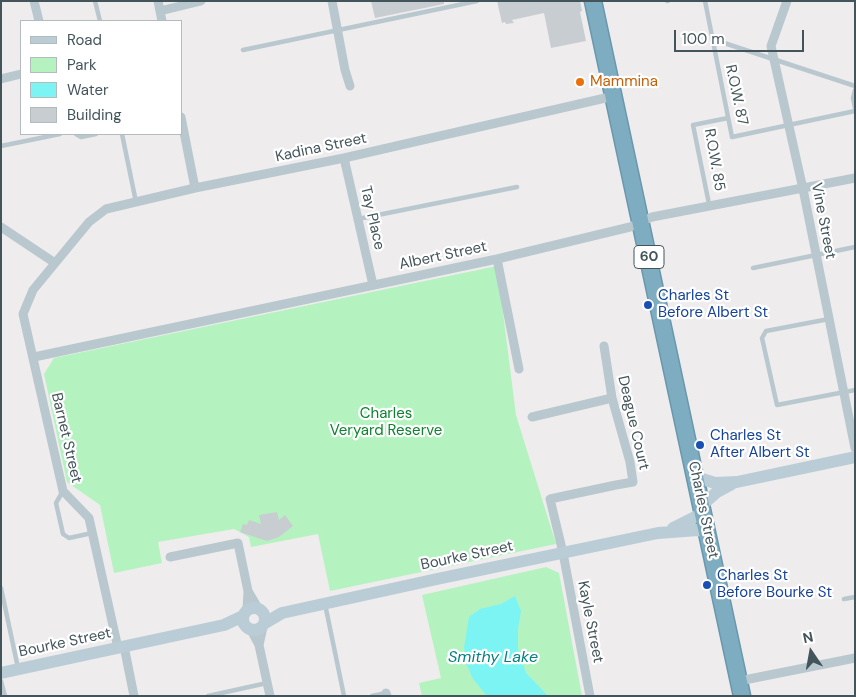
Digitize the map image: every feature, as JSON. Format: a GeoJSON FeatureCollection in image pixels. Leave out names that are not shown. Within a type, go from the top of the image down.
{"type":"FeatureCollection","features":[{"type":"Feature","properties":{"kind":"highway","name":"Charles Street"},"geometry":{"type":"LineString","coordinates":[[593,1],[741,689]]}},
{"type":"Feature","properties":{"kind":"street"},"geometry":{"type":"LineString","coordinates":[[34,1],[39,20]]}},
{"type":"Feature","properties":{"kind":"street"},"geometry":{"type":"LineString","coordinates":[[162,20],[159,6],[201,1]]}},
{"type":"Feature","properties":{"kind":"street"},"geometry":{"type":"LineString","coordinates":[[332,1],[345,70],[350,86]]}},
{"type":"Feature","properties":{"kind":"street","name":"Vine Street"},"geometry":{"type":"LineString","coordinates":[[787,1],[771,46],[803,189],[855,448]]}},
{"type":"Feature","properties":{"kind":"street"},"geometry":{"type":"LineString","coordinates":[[1,79],[20,74]]}},
{"type":"Feature","properties":{"kind":"street","name":"Kadina Street"},"geometry":{"type":"LineString","coordinates":[[55,263],[89,222],[106,209],[196,188],[344,158],[614,96]]}},
{"type":"Feature","properties":{"kind":"street"},"geometry":{"type":"LineString","coordinates":[[182,122],[196,188]]}},
{"type":"Feature","properties":{"kind":"street","name":"Tay Place"},"geometry":{"type":"LineString","coordinates":[[344,158],[372,285]]}},
{"type":"Feature","properties":{"kind":"street","name":"Albert Street"},"geometry":{"type":"LineString","coordinates":[[34,357],[496,259],[600,235],[630,227],[652,217],[709,204],[803,189],[855,178]]}},
{"type":"Feature","properties":{"kind":"street"},"geometry":{"type":"LineString","coordinates":[[1,227],[55,263]]}},
{"type":"Feature","properties":{"kind":"street"},"geometry":{"type":"LineString","coordinates":[[496,259],[519,369]]}},
{"type":"Feature","properties":{"kind":"street","name":"Barnet Street"},"geometry":{"type":"LineString","coordinates":[[55,263],[33,290],[23,314],[63,491],[89,518],[134,696]]}},
{"type":"Feature","properties":{"kind":"street","name":"Deague Court"},"geometry":{"type":"LineString","coordinates":[[550,499],[633,482],[630,462],[612,398],[604,346]]}},
{"type":"Feature","properties":{"kind":"street"},"geometry":{"type":"LineString","coordinates":[[532,417],[612,398]]}},
{"type":"Feature","properties":{"kind":"street"},"geometry":{"type":"LineString","coordinates":[[696,477],[715,483],[737,482],[855,458]]}},
{"type":"Feature","properties":{"kind":"street","name":"Bourke Street"},"geometry":{"type":"LineString","coordinates":[[1,673],[224,625],[238,626],[254,619],[658,533],[680,526],[703,509],[717,492],[737,482]]}},
{"type":"Feature","properties":{"kind":"street","name":"Kayle Street"},"geometry":{"type":"LineString","coordinates":[[550,499],[563,553],[590,696]]}},
{"type":"Feature","properties":{"kind":"street","name":"Bourke Street"},"geometry":{"type":"LineString","coordinates":[[658,533],[698,530],[708,532]]}},
{"type":"Feature","properties":{"kind":"street"},"geometry":{"type":"LineString","coordinates":[[170,557],[238,544],[270,696]]}},
{"type":"Feature","properties":{"kind":"street"},"geometry":{"type":"LineString","coordinates":[[741,689],[855,658]]}},
{"type":"Feature","properties":{"kind":"lane"},"geometry":{"type":"LineString","coordinates":[[95,1],[100,20]]}},
{"type":"Feature","properties":{"kind":"lane"},"geometry":{"type":"LineString","coordinates":[[243,50],[477,1]]}},
{"type":"Feature","properties":{"kind":"lane","name":"R.O.W. 87"},"geometry":{"type":"LineString","coordinates":[[704,1],[732,138],[789,125]]}},
{"type":"Feature","properties":{"kind":"lane"},"geometry":{"type":"LineString","coordinates":[[712,39],[855,86]]}},
{"type":"Feature","properties":{"kind":"lane"},"geometry":{"type":"LineString","coordinates":[[789,125],[855,109],[853,98],[855,90]]}},
{"type":"Feature","properties":{"kind":"lane","name":"R.O.W. 85"},"geometry":{"type":"LineString","coordinates":[[709,204],[693,125],[728,118]]}},
{"type":"Feature","properties":{"kind":"lane"},"geometry":{"type":"LineString","coordinates":[[1,146],[55,135]]}},
{"type":"Feature","properties":{"kind":"lane"},"geometry":{"type":"LineString","coordinates":[[78,135],[81,137],[91,135]]}},
{"type":"Feature","properties":{"kind":"lane"},"geometry":{"type":"LineString","coordinates":[[122,135],[136,202]]}},
{"type":"Feature","properties":{"kind":"lane"},"geometry":{"type":"LineString","coordinates":[[358,219],[517,187]]}},
{"type":"Feature","properties":{"kind":"lane"},"geometry":{"type":"LineString","coordinates":[[753,268],[855,247]]}},
{"type":"Feature","properties":{"kind":"lane"},"geometry":{"type":"LineString","coordinates":[[829,319],[766,331],[762,338],[777,405],[855,390]]}},
{"type":"Feature","properties":{"kind":"lane"},"geometry":{"type":"LineString","coordinates":[[63,491],[56,503],[62,534],[70,538],[93,533]]}},
{"type":"Feature","properties":{"kind":"lane"},"geometry":{"type":"LineString","coordinates":[[1,588],[19,669]]}},
{"type":"Feature","properties":{"kind":"lane"},"geometry":{"type":"LineString","coordinates":[[844,599],[855,597]]}},
{"type":"Feature","properties":{"kind":"lane"},"geometry":{"type":"LineString","coordinates":[[325,604],[344,696]]}},
{"type":"Feature","properties":{"kind":"lane"},"geometry":{"type":"LineString","coordinates":[[1,680],[5,696]]}},
{"type":"Feature","properties":{"kind":"lane"},"geometry":{"type":"LineString","coordinates":[[208,696],[267,683]]}},
{"type":"Feature","properties":{"kind":"lane"},"geometry":{"type":"LineString","coordinates":[[372,696],[386,694]]}},
{"type":"Feature","properties":{"kind":"green space","name":"Charles Veryard Reserve"},"geometry":{"type":"Polygon","coordinates":[[[497,266],[516,415],[556,544],[330,591],[318,534],[251,547],[249,537],[234,529],[158,542],[162,563],[114,573],[100,505],[67,482],[44,374],[54,358],[497,266]]]}},
{"type":"Feature","properties":{"kind":"green space"},"geometry":{"type":"Polygon","coordinates":[[[546,567],[559,573],[582,696],[422,696],[419,683],[441,678],[422,595],[546,567]]]}},
{"type":"Feature","properties":{"kind":"water","name":"Smithy Lake"},"geometry":{"type":"Polygon","coordinates":[[[515,596],[521,611],[518,629],[518,649],[526,673],[548,696],[487,696],[473,679],[466,663],[464,647],[469,617],[480,609],[501,604],[515,596]]]}},
{"type":"Feature","properties":{"kind":"building"},"geometry":{"type":"Polygon","coordinates":[[[371,1],[444,1],[444,4],[375,18],[371,1]]]}},
{"type":"Feature","properties":{"kind":"building"},"geometry":{"type":"Polygon","coordinates":[[[497,1],[580,1],[582,11],[580,12],[586,41],[551,48],[544,13],[512,20],[514,23],[502,23],[497,1]]]}},
{"type":"Feature","properties":{"kind":"building"},"geometry":{"type":"Polygon","coordinates":[[[277,512],[279,520],[285,515],[293,526],[279,537],[267,541],[240,532],[243,524],[247,525],[249,520],[261,524],[259,515],[277,512]]]}},
{"type":"Feature","properties":{"kind":"place","name":"Mammina"},"geometry":{"type":"Point","coordinates":[580,82]}},
{"type":"Feature","properties":{"kind":"place","name":"Charles St Before Albert St"},"geometry":{"type":"Point","coordinates":[648,305]}},
{"type":"Feature","properties":{"kind":"place","name":"Charles St After Albert St"},"geometry":{"type":"Point","coordinates":[700,445]}},
{"type":"Feature","properties":{"kind":"place","name":"Charles St Before Bourke St"},"geometry":{"type":"Point","coordinates":[707,585]}}]}
